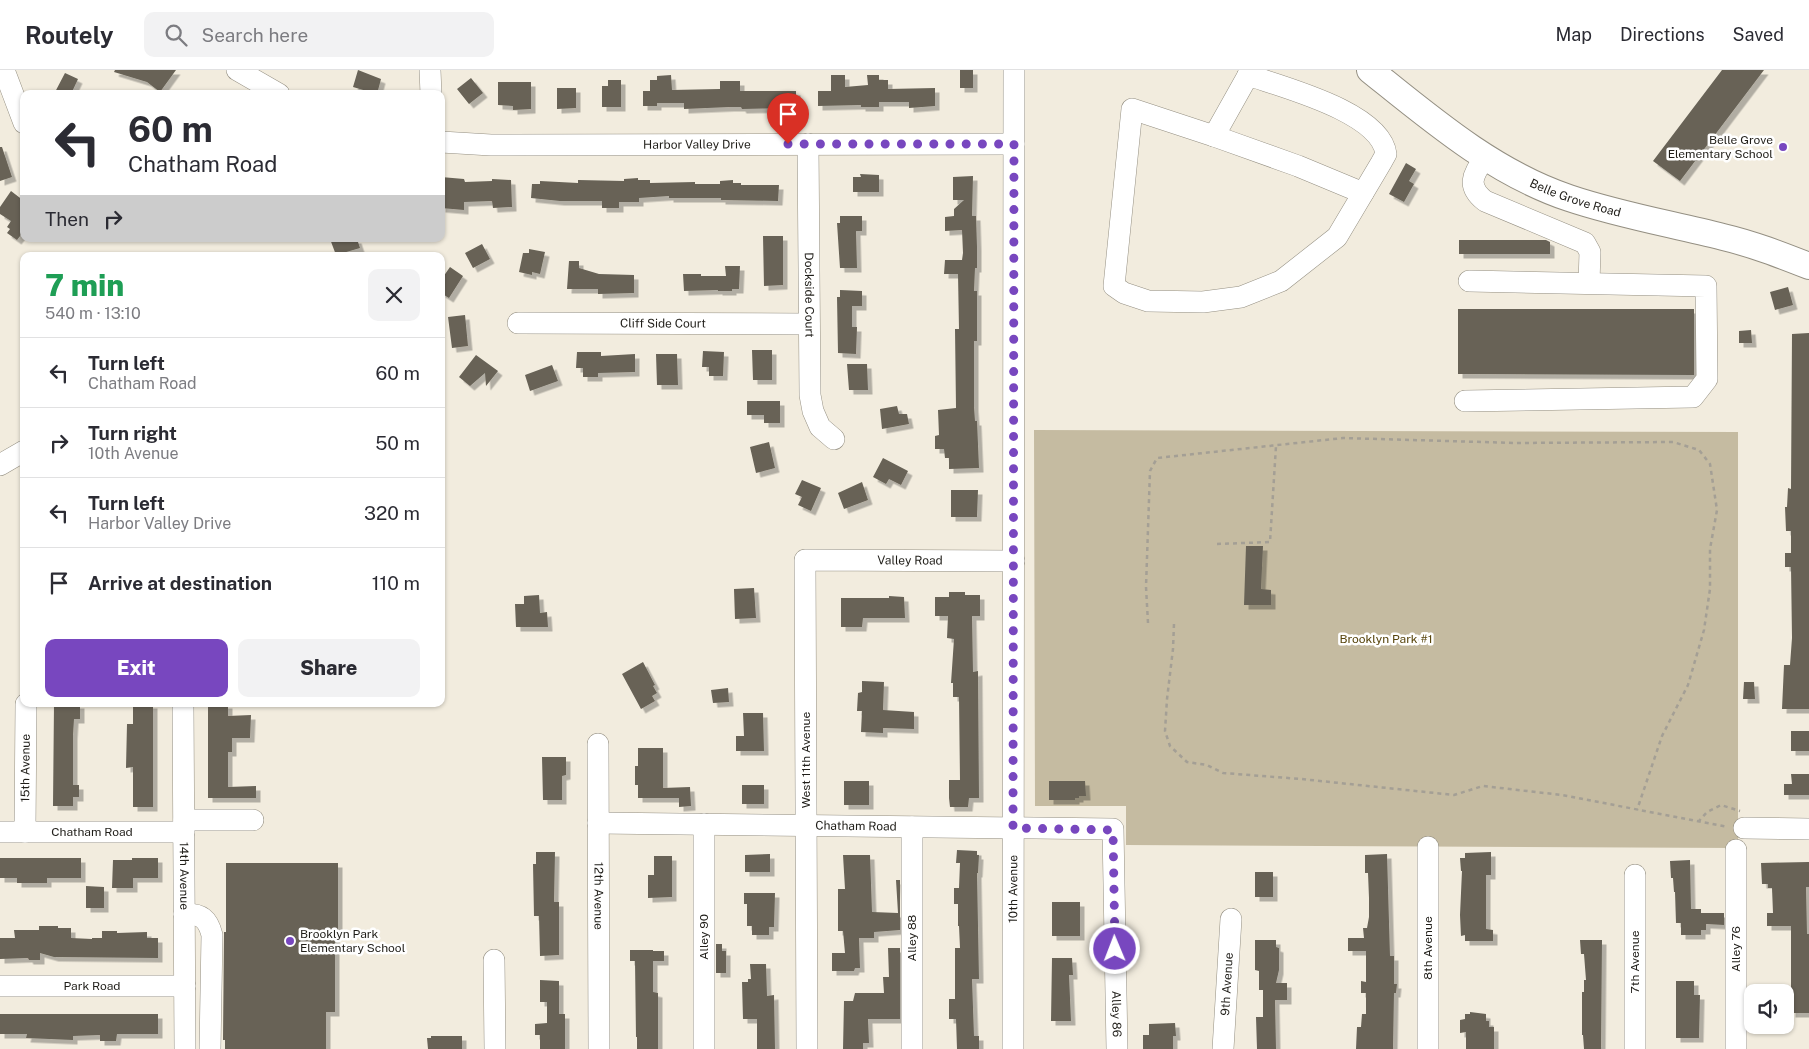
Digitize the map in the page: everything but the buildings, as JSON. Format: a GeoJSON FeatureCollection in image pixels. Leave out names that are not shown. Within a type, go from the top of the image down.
{"type":"FeatureCollection","features":[{"type":"Feature","properties":{"kind":"main road","name":"Belle Grove Road"},"geometry":{"type":"LineString","coordinates":[[1370,70],[1434,122],[1485,156],[1523,178],[1568,198],[1617,212],[1725,237],[1809,266]]}},
{"type":"Feature","properties":{"kind":"street"},"geometry":{"type":"LineString","coordinates":[[4,70],[20,112]]}},
{"type":"Feature","properties":{"kind":"street"},"geometry":{"type":"LineString","coordinates":[[237,70],[273,90]]}},
{"type":"Feature","properties":{"kind":"street"},"geometry":{"type":"LineString","coordinates":[[430,70],[431,90]]}},
{"type":"Feature","properties":{"kind":"street","name":"10th Avenue"},"geometry":{"type":"LineString","coordinates":[[1013,1049],[1014,70]]}},
{"type":"Feature","properties":{"kind":"street"},"geometry":{"type":"LineString","coordinates":[[1214,136],[1250,73],[1346,111],[1382,140],[1386,154],[1338,237],[1281,281],[1241,297],[1203,302],[1148,301],[1124,293],[1114,286],[1132,109],[1298,166],[1363,193]]}},
{"type":"Feature","properties":{"kind":"street","name":"Harbor Valley Drive"},"geometry":{"type":"LineString","coordinates":[[445,142],[491,145],[1014,144]]}},
{"type":"Feature","properties":{"kind":"street","name":"Dockside Court"},"geometry":{"type":"LineString","coordinates":[[808,144],[810,395],[813,411],[820,427],[834,439]]}},
{"type":"Feature","properties":{"kind":"street"},"geometry":{"type":"LineString","coordinates":[[1485,156],[1473,175],[1473,185],[1478,195],[1485,201],[1585,243],[1590,252],[1589,283]]}},
{"type":"Feature","properties":{"kind":"street"},"geometry":{"type":"LineString","coordinates":[[1465,401],[1693,397],[1707,379],[1706,286],[1469,281]]}},
{"type":"Feature","properties":{"kind":"street","name":"Cliff Side Court"},"geometry":{"type":"LineString","coordinates":[[518,324],[809,324]]}},
{"type":"Feature","properties":{"kind":"street"},"geometry":{"type":"LineString","coordinates":[[0,465],[20,453]]}},
{"type":"Feature","properties":{"kind":"street","name":"Valley Road"},"geometry":{"type":"LineString","coordinates":[[805,560],[1014,561]]}},
{"type":"Feature","properties":{"kind":"street","name":"West 11th Avenue"},"geometry":{"type":"LineString","coordinates":[[805,560],[807,1049]]}},
{"type":"Feature","properties":{"kind":"street","name":"15th Avenue"},"geometry":{"type":"LineString","coordinates":[[25,832],[26,707]]}},
{"type":"Feature","properties":{"kind":"street","name":"14th Avenue"},"geometry":{"type":"LineString","coordinates":[[183,707],[185,1049]]}},
{"type":"Feature","properties":{"kind":"street","name":"12th Avenue"},"geometry":{"type":"LineString","coordinates":[[598,744],[599,1049]]}},
{"type":"Feature","properties":{"kind":"street","name":"Chatham Road"},"geometry":{"type":"LineString","coordinates":[[0,832],[184,826],[253,820]]}},
{"type":"Feature","properties":{"kind":"street","name":"Chatham Road"},"geometry":{"type":"LineString","coordinates":[[598,823],[1113,830]]}},
{"type":"Feature","properties":{"kind":"street","name":"Alley 90"},"geometry":{"type":"LineString","coordinates":[[704,824],[704,1049]]}},
{"type":"Feature","properties":{"kind":"street","name":"Alley 88"},"geometry":{"type":"LineString","coordinates":[[912,827],[912,1049]]}},
{"type":"Feature","properties":{"kind":"street"},"geometry":{"type":"LineString","coordinates":[[1747,829],[1809,829]]}},
{"type":"Feature","properties":{"kind":"street","name":"Alley 86"},"geometry":{"type":"LineString","coordinates":[[1113,830],[1117,1049]]}},
{"type":"Feature","properties":{"kind":"street","name":"8th Avenue"},"geometry":{"type":"LineString","coordinates":[[1428,847],[1428,1049]]}},
{"type":"Feature","properties":{"kind":"street","name":"Alley 76"},"geometry":{"type":"LineString","coordinates":[[1736,850],[1736,1049]]}},
{"type":"Feature","properties":{"kind":"street","name":"7th Avenue"},"geometry":{"type":"LineString","coordinates":[[1635,876],[1635,1049]]}},
{"type":"Feature","properties":{"kind":"street"},"geometry":{"type":"LineString","coordinates":[[184,914],[201,915],[206,919],[212,935],[210,1049]]}},
{"type":"Feature","properties":{"kind":"street","name":"9th Avenue"},"geometry":{"type":"LineString","coordinates":[[1223,1049],[1231,919]]}},
{"type":"Feature","properties":{"kind":"street"},"geometry":{"type":"LineString","coordinates":[[494,960],[495,1049]]}},
{"type":"Feature","properties":{"kind":"street","name":"Park Road"},"geometry":{"type":"LineString","coordinates":[[0,986],[185,986]]}},
{"type":"Feature","properties":{"kind":"path"},"geometry":{"type":"LineString","coordinates":[[1148,623],[1146,587],[1150,471],[1157,458],[1343,438],[1516,443],[1673,442],[1699,450],[1710,464],[1717,510],[1710,549],[1710,589],[1704,630],[1688,685],[1662,736],[1637,810]]}},
{"type":"Feature","properties":{"kind":"path"},"geometry":{"type":"LineString","coordinates":[[1217,544],[1270,542],[1276,446]]}},
{"type":"Feature","properties":{"kind":"path"},"geometry":{"type":"LineString","coordinates":[[1174,624],[1165,731],[1170,746],[1187,762],[1207,766],[1223,773],[1302,779],[1454,795],[1483,786],[1562,795],[1698,822],[1747,829],[1742,812],[1721,805],[1707,812],[1698,822]]}},
{"type":"Feature","properties":{"kind":"green space","name":"Brooklyn Park #1"},"geometry":{"type":"Polygon","coordinates":[[[1034,430],[1738,432],[1738,848],[1126,845],[1126,806],[1035,806],[1034,430]]]}},
{"type":"Feature","properties":{"kind":"place","name":"Belle Grove Elementary School"},"geometry":{"type":"Point","coordinates":[1783,147]}},
{"type":"Feature","properties":{"kind":"place","name":"Brooklyn Park Elementary School"},"geometry":{"type":"Point","coordinates":[290,941]}},
{"type":"Feature","properties":{"kind":"route"},"geometry":{"type":"LineString","coordinates":[[788,144],[1014,144],[1013,828],[1113,830],[1115,949]]}}]}
